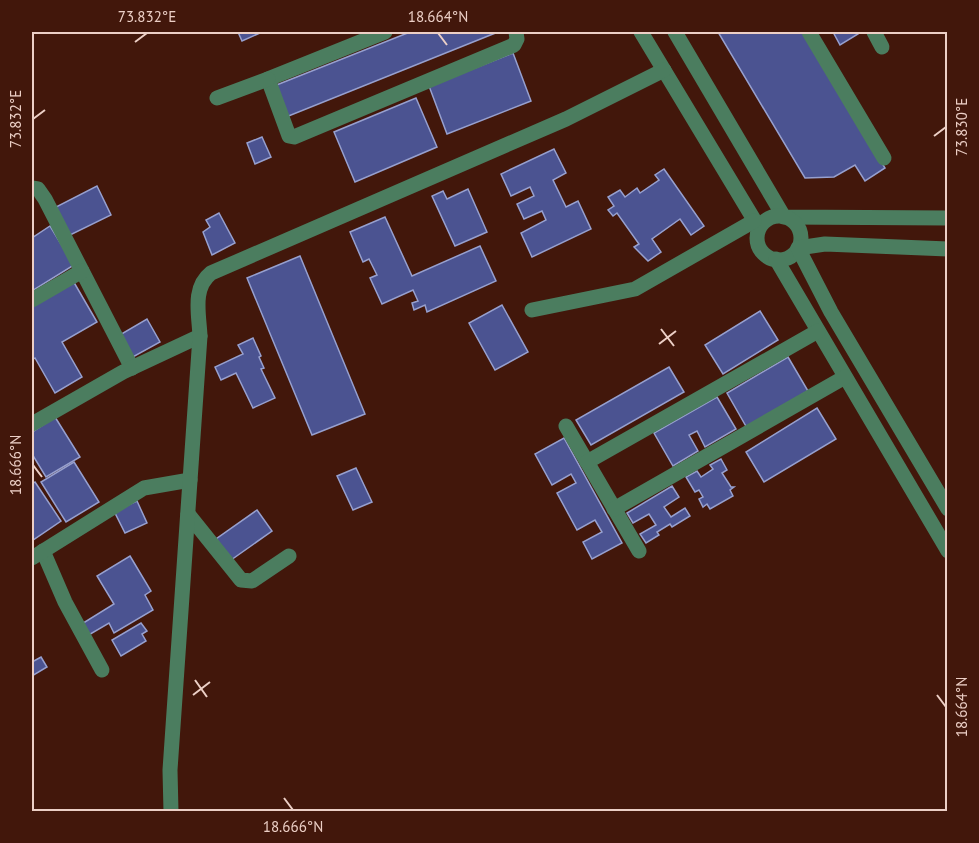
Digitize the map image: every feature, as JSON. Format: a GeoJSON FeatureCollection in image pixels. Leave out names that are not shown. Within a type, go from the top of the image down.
{"type":"FeatureCollection","features":[{"type":"Feature","properties":{"kind":"street"},"geometry":{"type":"LineString","coordinates":[[217,98],[385,32]]}},
{"type":"Feature","properties":{"kind":"street"},"geometry":{"type":"LineString","coordinates":[[268,79],[285,131],[289,136],[294,137],[514,45],[517,39],[516,32]]}},
{"type":"Feature","properties":{"kind":"street"},"geometry":{"type":"LineString","coordinates":[[641,32],[757,224],[759,248],[769,257],[776,259],[788,257],[798,248],[800,242],[798,229],[784,217],[675,32]]}},
{"type":"Feature","properties":{"kind":"street"},"geometry":{"type":"LineString","coordinates":[[809,32],[884,158]]}},
{"type":"Feature","properties":{"kind":"street"},"geometry":{"type":"LineString","coordinates":[[874,32],[882,47]]}},
{"type":"Feature","properties":{"kind":"street"},"geometry":{"type":"LineString","coordinates":[[171,812],[170,770],[200,336],[198,291],[201,281],[211,273],[566,119],[664,70]]}},
{"type":"Feature","properties":{"kind":"street"},"geometry":{"type":"LineString","coordinates":[[32,188],[38,189],[45,199],[132,368]]}},
{"type":"Feature","properties":{"kind":"street"},"geometry":{"type":"LineString","coordinates":[[532,310],[634,289],[770,218],[948,218]]}},
{"type":"Feature","properties":{"kind":"street"},"geometry":{"type":"LineString","coordinates":[[798,248],[825,244],[948,249]]}},
{"type":"Feature","properties":{"kind":"street"},"geometry":{"type":"LineString","coordinates":[[798,248],[831,312],[948,510]]}},
{"type":"Feature","properties":{"kind":"street"},"geometry":{"type":"LineString","coordinates":[[776,259],[948,551]]}},
{"type":"Feature","properties":{"kind":"street"},"geometry":{"type":"LineString","coordinates":[[32,300],[82,271]]}},
{"type":"Feature","properties":{"kind":"street"},"geometry":{"type":"LineString","coordinates":[[587,462],[818,331]]}},
{"type":"Feature","properties":{"kind":"street"},"geometry":{"type":"LineString","coordinates":[[32,424],[132,368],[200,336]]}},
{"type":"Feature","properties":{"kind":"street"},"geometry":{"type":"LineString","coordinates":[[614,509],[845,377]]}},
{"type":"Feature","properties":{"kind":"street"},"geometry":{"type":"LineString","coordinates":[[566,426],[639,551]]}},
{"type":"Feature","properties":{"kind":"street"},"geometry":{"type":"LineString","coordinates":[[102,670],[37,555],[144,488],[190,480]]}},
{"type":"Feature","properties":{"kind":"street"},"geometry":{"type":"LineString","coordinates":[[188,514],[241,580],[252,581],[289,556]]}},
{"type":"Feature","properties":{"kind":"building"},"geometry":{"type":"Polygon","coordinates":[[[238,32],[259,32],[260,33],[242,41],[238,32]]]}},
{"type":"Feature","properties":{"kind":"building"},"geometry":{"type":"Polygon","coordinates":[[[410,32],[498,32],[286,117],[274,86],[410,32]]]}},
{"type":"Feature","properties":{"kind":"building"},"geometry":{"type":"Polygon","coordinates":[[[718,32],[803,32],[885,168],[865,181],[855,165],[834,177],[805,178],[718,32]]]}},
{"type":"Feature","properties":{"kind":"building"},"geometry":{"type":"Polygon","coordinates":[[[833,32],[857,32],[858,34],[840,45],[833,32]]]}},
{"type":"Feature","properties":{"kind":"building"},"geometry":{"type":"Polygon","coordinates":[[[513,53],[531,101],[447,134],[429,86],[513,53]]]}},
{"type":"Feature","properties":{"kind":"building"},"geometry":{"type":"Polygon","coordinates":[[[416,98],[437,147],[355,182],[334,132],[416,98]]]}},
{"type":"Feature","properties":{"kind":"building"},"geometry":{"type":"Polygon","coordinates":[[[262,137],[271,157],[255,164],[247,143],[262,137]]]}},
{"type":"Feature","properties":{"kind":"building"},"geometry":{"type":"Polygon","coordinates":[[[554,149],[566,173],[553,180],[566,207],[578,201],[591,229],[532,257],[521,233],[546,220],[542,211],[524,219],[517,204],[534,196],[530,187],[511,196],[501,174],[554,149]]]}},
{"type":"Feature","properties":{"kind":"building"},"geometry":{"type":"Polygon","coordinates":[[[664,169],[704,226],[691,235],[680,219],[652,239],[661,252],[648,261],[634,247],[639,244],[617,213],[613,216],[608,210],[614,206],[608,197],[620,190],[625,197],[637,188],[640,193],[659,180],[655,175],[664,169]]]}},
{"type":"Feature","properties":{"kind":"building"},"geometry":{"type":"Polygon","coordinates":[[[97,186],[111,215],[68,236],[54,208],[97,186]]]}},
{"type":"Feature","properties":{"kind":"building"},"geometry":{"type":"Polygon","coordinates":[[[468,189],[487,232],[455,246],[432,196],[443,191],[447,199],[468,189]]]}},
{"type":"Feature","properties":{"kind":"building"},"geometry":{"type":"Polygon","coordinates":[[[219,213],[235,243],[212,255],[203,232],[210,227],[206,220],[219,213]]]}},
{"type":"Feature","properties":{"kind":"building"},"geometry":{"type":"Polygon","coordinates":[[[385,217],[412,276],[480,246],[496,281],[427,312],[425,305],[414,310],[412,303],[418,301],[413,290],[382,304],[370,278],[377,275],[369,259],[363,262],[350,232],[385,217]]]}},
{"type":"Feature","properties":{"kind":"building"},"geometry":{"type":"Polygon","coordinates":[[[50,226],[74,265],[32,291],[32,238],[50,226]]]}},
{"type":"Feature","properties":{"kind":"building"},"geometry":{"type":"Polygon","coordinates":[[[300,256],[365,414],[312,435],[247,278],[300,256]]]}},
{"type":"Feature","properties":{"kind":"building"},"geometry":{"type":"Polygon","coordinates":[[[72,279],[97,322],[62,342],[82,377],[55,393],[35,358],[32,360],[32,302],[72,279]]]}},
{"type":"Feature","properties":{"kind":"building"},"geometry":{"type":"Polygon","coordinates":[[[502,305],[528,352],[495,370],[469,323],[502,305]]]}},
{"type":"Feature","properties":{"kind":"building"},"geometry":{"type":"Polygon","coordinates":[[[760,311],[778,340],[723,374],[705,345],[760,311]]]}},
{"type":"Feature","properties":{"kind":"building"},"geometry":{"type":"Polygon","coordinates":[[[147,319],[160,342],[131,358],[118,336],[147,319]]]}},
{"type":"Feature","properties":{"kind":"building"},"geometry":{"type":"Polygon","coordinates":[[[253,338],[261,356],[259,357],[264,368],[261,369],[275,398],[253,408],[236,373],[221,380],[215,367],[243,354],[238,345],[253,338]]]}},
{"type":"Feature","properties":{"kind":"building"},"geometry":{"type":"Polygon","coordinates":[[[788,357],[808,391],[747,428],[727,393],[788,357]]]}},
{"type":"Feature","properties":{"kind":"building"},"geometry":{"type":"Polygon","coordinates":[[[669,367],[684,392],[591,445],[576,420],[669,367]]]}},
{"type":"Feature","properties":{"kind":"building"},"geometry":{"type":"Polygon","coordinates":[[[717,397],[736,429],[705,447],[697,431],[689,435],[698,451],[673,466],[654,433],[717,397]]]}},
{"type":"Feature","properties":{"kind":"building"},"geometry":{"type":"Polygon","coordinates":[[[817,408],[836,439],[764,482],[746,452],[817,408]]]}},
{"type":"Feature","properties":{"kind":"building"},"geometry":{"type":"Polygon","coordinates":[[[55,417],[80,457],[46,477],[32,454],[32,432],[55,417]]]}},
{"type":"Feature","properties":{"kind":"building"},"geometry":{"type":"Polygon","coordinates":[[[564,438],[622,543],[592,559],[583,542],[602,532],[595,520],[577,530],[557,493],[576,483],[571,474],[552,485],[535,454],[564,438]]]}},
{"type":"Feature","properties":{"kind":"building"},"geometry":{"type":"Polygon","coordinates":[[[721,459],[727,470],[722,473],[731,487],[734,487],[730,490],[733,496],[710,509],[707,504],[703,507],[699,499],[703,497],[699,490],[695,492],[686,477],[697,471],[701,477],[713,469],[710,465],[721,459]]]}},
{"type":"Feature","properties":{"kind":"building"},"geometry":{"type":"Polygon","coordinates":[[[74,462],[99,502],[66,522],[41,482],[74,462]]]}},
{"type":"Feature","properties":{"kind":"building"},"geometry":{"type":"Polygon","coordinates":[[[356,468],[372,502],[353,510],[337,476],[356,468]]]}},
{"type":"Feature","properties":{"kind":"building"},"geometry":{"type":"Polygon","coordinates":[[[35,482],[61,521],[33,540],[32,484],[35,482]]]}},
{"type":"Feature","properties":{"kind":"building"},"geometry":{"type":"Polygon","coordinates":[[[672,486],[679,497],[664,507],[671,517],[685,508],[690,516],[672,527],[670,524],[646,543],[640,534],[656,525],[649,514],[633,523],[627,513],[672,486]]]}},
{"type":"Feature","properties":{"kind":"building"},"geometry":{"type":"Polygon","coordinates":[[[137,501],[147,523],[125,533],[114,511],[137,501]]]}},
{"type":"Feature","properties":{"kind":"building"},"geometry":{"type":"Polygon","coordinates":[[[257,510],[272,531],[231,560],[216,539],[257,510]]]}},
{"type":"Feature","properties":{"kind":"building"},"geometry":{"type":"Polygon","coordinates":[[[130,556],[151,591],[145,595],[153,610],[114,633],[109,623],[87,636],[80,625],[114,604],[97,576],[130,556]]]}},
{"type":"Feature","properties":{"kind":"building"},"geometry":{"type":"Polygon","coordinates":[[[141,623],[147,631],[142,634],[146,641],[121,656],[112,640],[141,623]]]}},
{"type":"Feature","properties":{"kind":"building"},"geometry":{"type":"Polygon","coordinates":[[[41,657],[47,667],[32,676],[32,662],[41,657]]]}}]}
